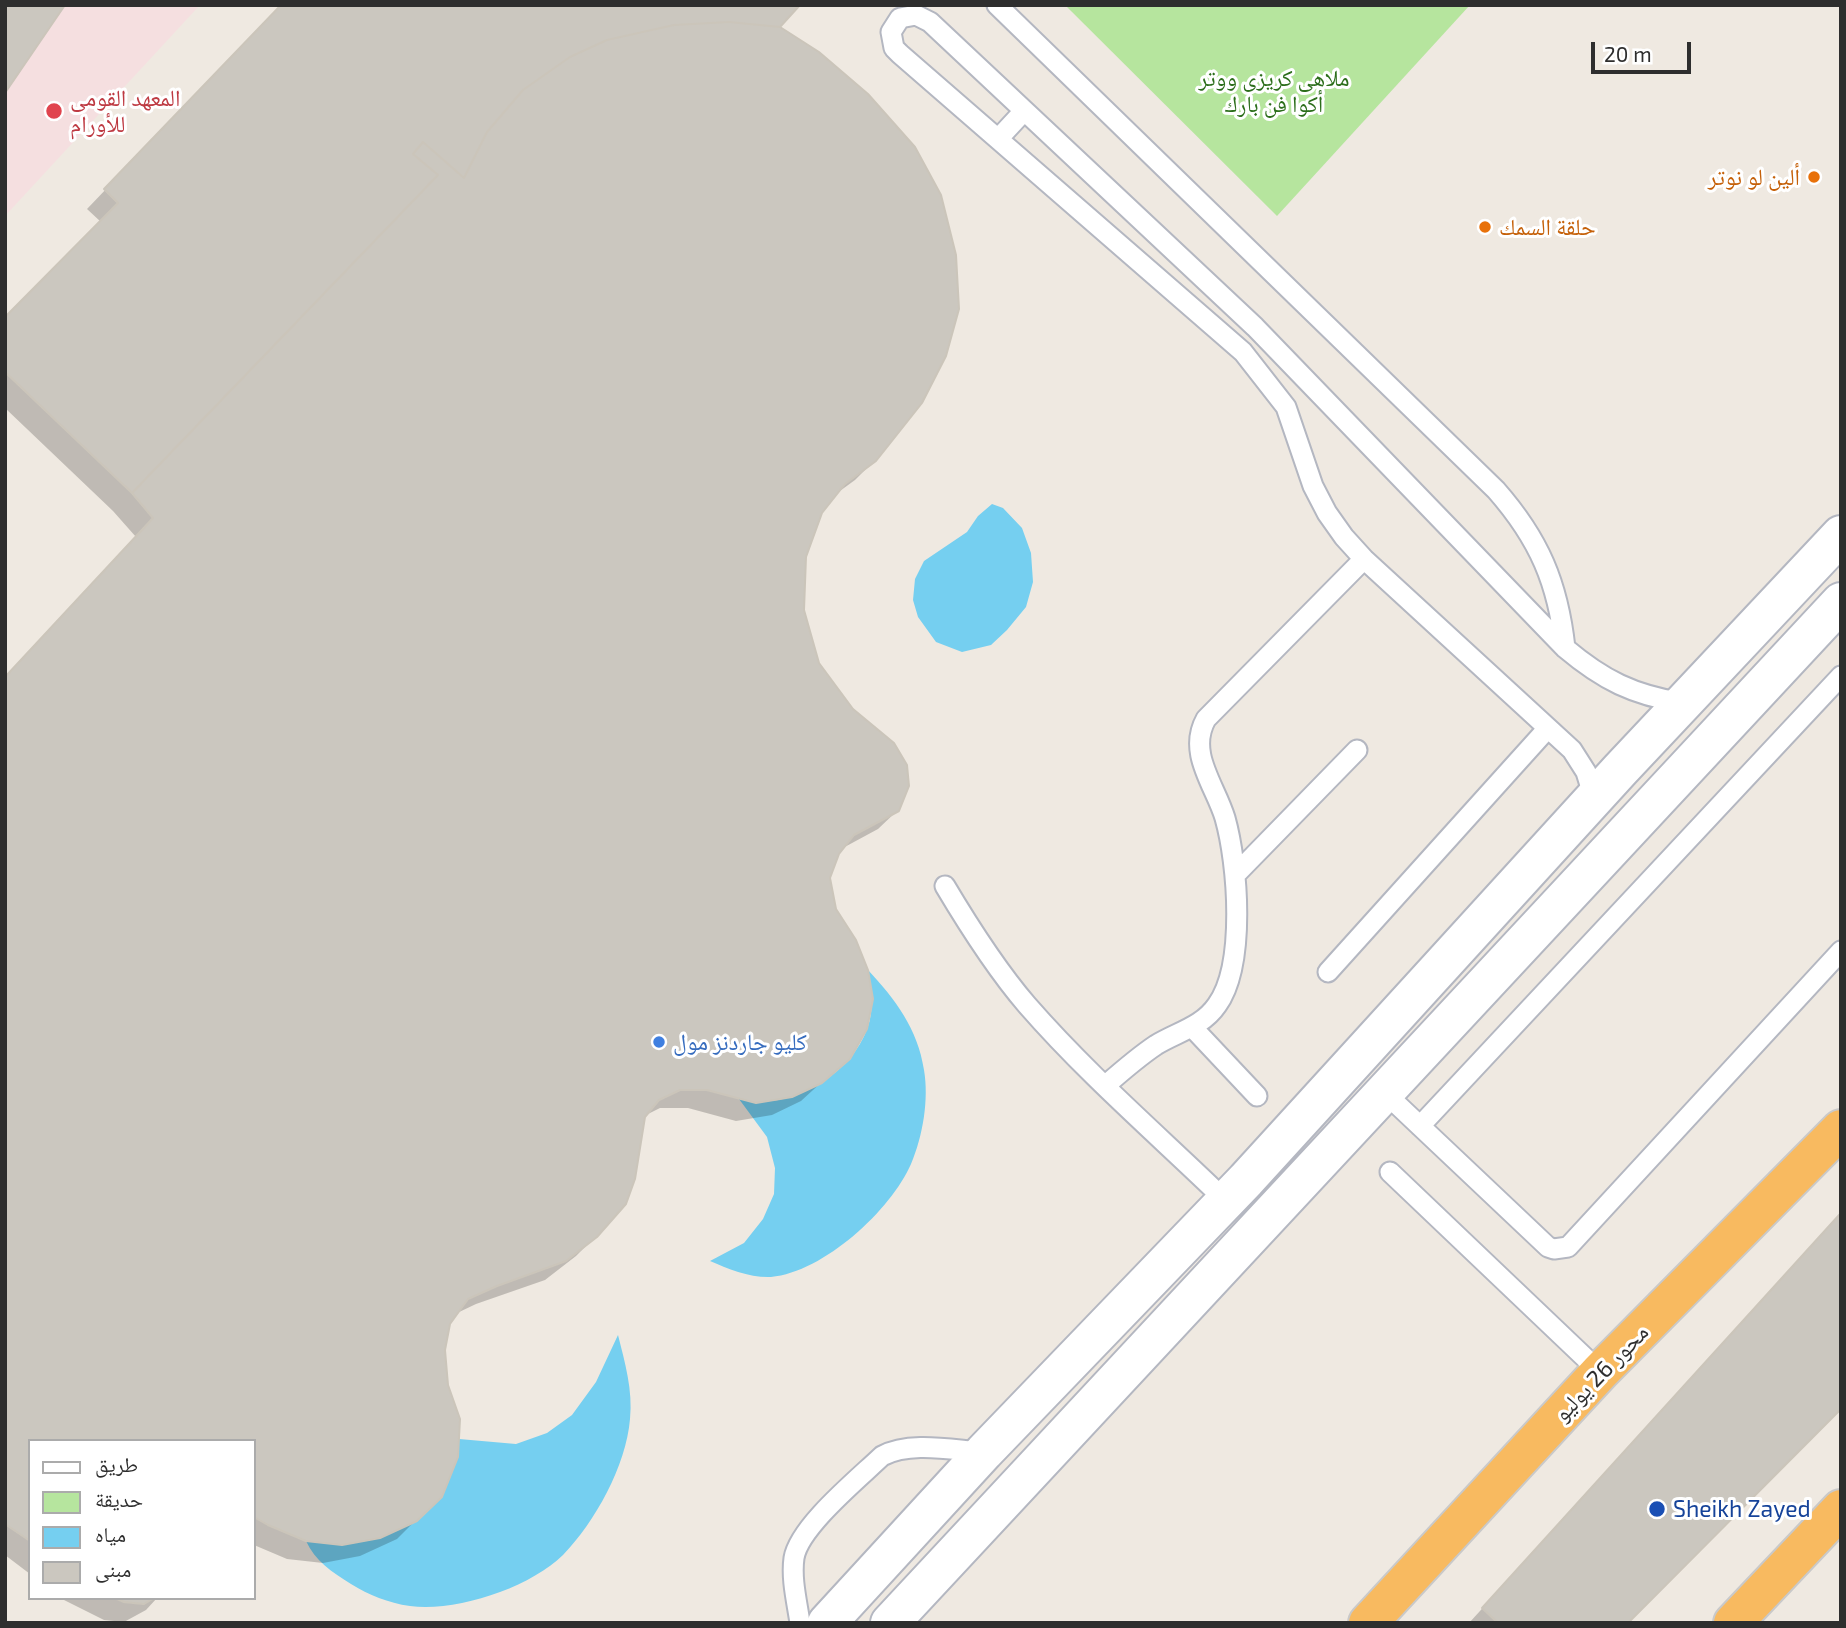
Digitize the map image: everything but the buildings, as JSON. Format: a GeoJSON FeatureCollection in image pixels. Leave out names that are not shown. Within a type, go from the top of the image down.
{"type":"FeatureCollection","features":[{"type":"Feature","properties":{"kind":"highway","name":"محور 26 يوليو"},"geometry":{"type":"LineString","coordinates":[[1368,1623],[1600,1373],[1841,1129]]}},
{"type":"Feature","properties":{"kind":"highway"},"geometry":{"type":"LineString","coordinates":[[1733,1623],[1841,1509]]}},
{"type":"Feature","properties":{"kind":"street"},"geometry":{"type":"LineString","coordinates":[[827,1623],[984,1452],[1236,1191],[1594,798],[1841,535]]}},
{"type":"Feature","properties":{"kind":"street"},"geometry":{"type":"LineString","coordinates":[[890,1623],[1841,602]]}},
{"type":"Feature","properties":{"kind":"street"},"geometry":{"type":"LineString","coordinates":[[1236,1191],[1276,1209]]}},
{"type":"Feature","properties":{"kind":"lane"},"geometry":{"type":"LineString","coordinates":[[997,5],[1496,490],[1532,536],[1545,562],[1555,590],[1565,648]]}},
{"type":"Feature","properties":{"kind":"lane"},"geometry":{"type":"LineString","coordinates":[[1594,798],[1580,761],[1572,750],[1364,559],[1332,521],[1313,486],[1286,407],[1243,352],[894,48],[891,32],[900,19],[907,15],[924,17],[1255,327],[1565,648],[1587,667],[1612,682],[1634,692],[1683,703]]}},
{"type":"Feature","properties":{"kind":"lane"},"geometry":{"type":"LineString","coordinates":[[998,139],[1024,111]]}},
{"type":"Feature","properties":{"kind":"lane"},"geometry":{"type":"LineString","coordinates":[[1106,1085],[1149,1049],[1206,1018],[1217,1006],[1229,978],[1238,908],[1236,874],[1225,818],[1198,752],[1200,729],[1206,719],[1364,559]]}},
{"type":"Feature","properties":{"kind":"lane"},"geometry":{"type":"LineString","coordinates":[[1420,1125],[1841,676]]}},
{"type":"Feature","properties":{"kind":"lane"},"geometry":{"type":"LineString","coordinates":[[1328,972],[1548,729]]}},
{"type":"Feature","properties":{"kind":"lane"},"geometry":{"type":"LineString","coordinates":[[1236,874],[1357,750]]}},
{"type":"Feature","properties":{"kind":"lane"},"geometry":{"type":"LineString","coordinates":[[946,886],[970,928],[1027,1005],[1106,1085],[1236,1191]]}},
{"type":"Feature","properties":{"kind":"lane"},"geometry":{"type":"LineString","coordinates":[[1384,1092],[1548,1247],[1568,1247],[1841,951]]}},
{"type":"Feature","properties":{"kind":"lane"},"geometry":{"type":"LineString","coordinates":[[1192,1027],[1257,1097]]}},
{"type":"Feature","properties":{"kind":"lane"},"geometry":{"type":"LineString","coordinates":[[1390,1172],[1600,1373]]}},
{"type":"Feature","properties":{"kind":"lane"},"geometry":{"type":"LineString","coordinates":[[800,1623],[793,1571],[794,1557],[803,1534],[882,1455],[891,1451],[917,1449],[984,1452]]}},
{"type":"Feature","properties":{"kind":"shaded area","name":"المعهد القومى للأورام"},"geometry":{"type":"Polygon","coordinates":[[[5,5],[200,5],[5,216],[5,5]]]}},
{"type":"Feature","properties":{"kind":"green space","name":"ملاهى كريزى ووتر أكوا فن بارك"},"geometry":{"type":"Polygon","coordinates":[[[1065,5],[1470,5],[1277,216],[1065,5]]]}},
{"type":"Feature","properties":{"kind":"water"},"geometry":{"type":"Polygon","coordinates":[[[992,504],[1003,508],[1022,528],[1031,553],[1033,582],[1026,607],[1007,630],[991,645],[962,652],[936,642],[918,617],[913,600],[915,579],[924,561],[967,532],[978,516],[992,504]]]}},
{"type":"Feature","properties":{"kind":"water"},"geometry":{"type":"Polygon","coordinates":[[[868,970],[904,1016],[921,1055],[925,1105],[922,1130],[911,1164],[901,1182],[872,1219],[833,1251],[812,1264],[791,1273],[771,1277],[732,1270],[710,1261],[744,1243],[763,1219],[774,1194],[775,1168],[767,1137],[739,1099],[758,1102],[797,1095],[832,1075],[847,1062],[859,1046],[871,1014],[868,970]]]}},
{"type":"Feature","properties":{"kind":"water"},"geometry":{"type":"Polygon","coordinates":[[[618,1335],[630,1398],[630,1419],[622,1455],[597,1510],[575,1542],[549,1567],[512,1587],[470,1601],[429,1607],[410,1606],[386,1601],[358,1588],[331,1570],[314,1554],[306,1541],[342,1545],[380,1538],[417,1521],[442,1497],[459,1439],[516,1444],[547,1433],[572,1415],[596,1382],[618,1335]]]}},
{"type":"Feature","properties":{"kind":"place","name":"المعهد القومى للأورام"},"geometry":{"type":"Point","coordinates":[54,111]}},
{"type":"Feature","properties":{"kind":"place","name":"ألين لو نوتر"},"geometry":{"type":"Point","coordinates":[1814,177]}},
{"type":"Feature","properties":{"kind":"place","name":"حلقة السمك"},"geometry":{"type":"Point","coordinates":[1485,227]}},
{"type":"Feature","properties":{"kind":"place","name":"كليو جاردنز مول"},"geometry":{"type":"Point","coordinates":[659,1042]}},
{"type":"Feature","properties":{"kind":"place","name":"Sheikh Zayed"},"geometry":{"type":"Point","coordinates":[1657,1509]}}]}
